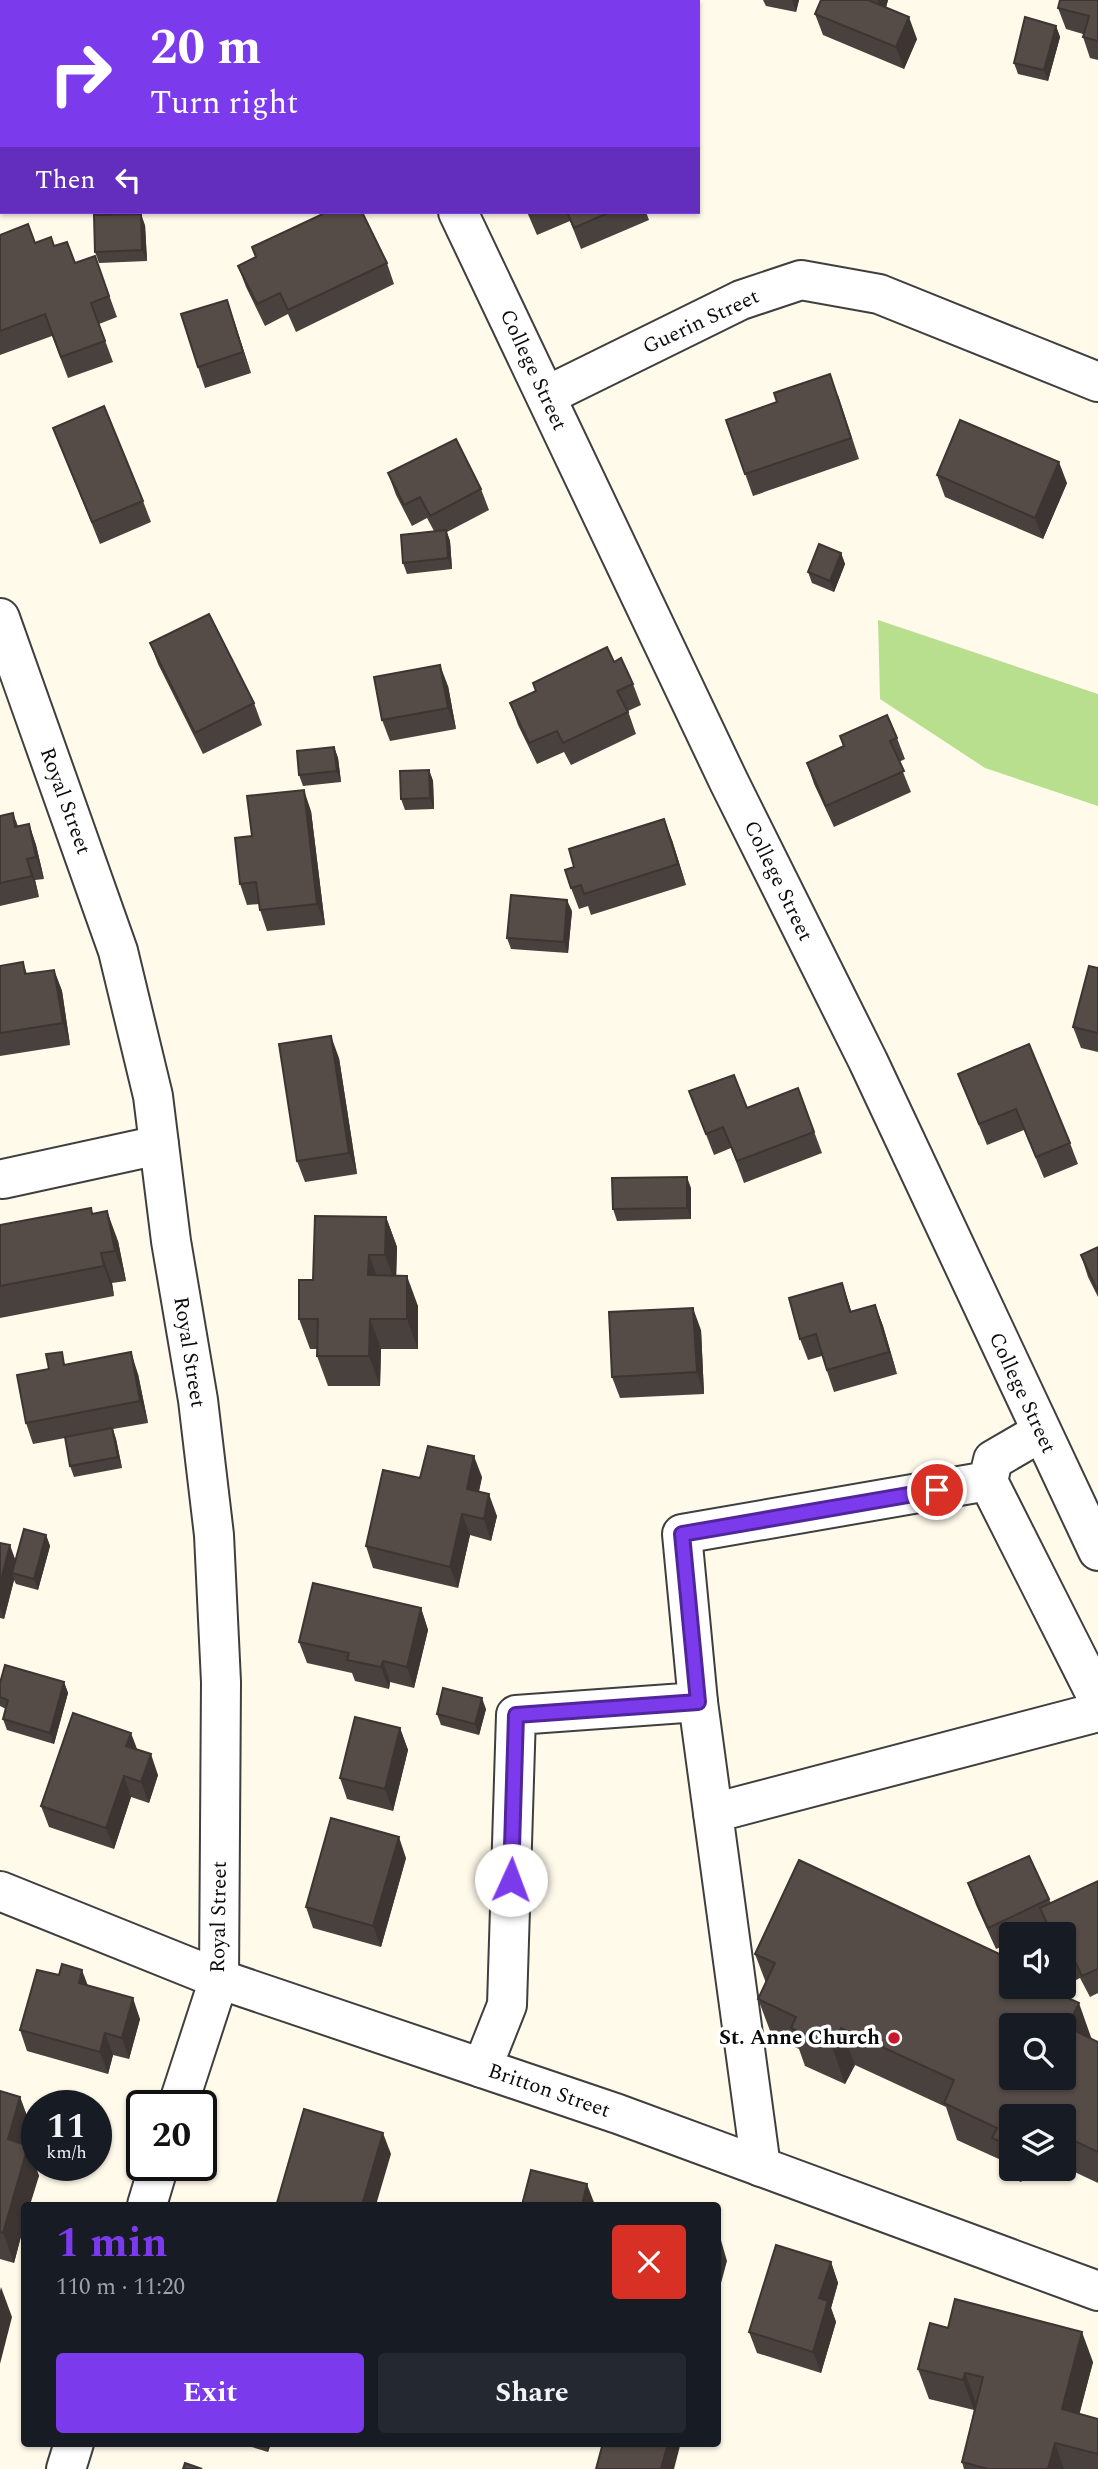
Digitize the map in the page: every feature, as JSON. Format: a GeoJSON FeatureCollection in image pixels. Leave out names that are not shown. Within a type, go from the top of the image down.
{"type":"FeatureCollection","features":[{"type":"Feature","properties":{"kind":"street","name":"College Street"},"geometry":{"type":"LineString","coordinates":[[459,214],[729,782],[868,1061],[1098,1551]]}},
{"type":"Feature","properties":{"kind":"street","name":"Guerin Street"},"geometry":{"type":"LineString","coordinates":[[546,396],[741,300],[801,280],[879,294],[1098,382]]}},
{"type":"Feature","properties":{"kind":"street","name":"Royal Street"},"geometry":{"type":"LineString","coordinates":[[0,618],[118,951],[153,1096],[171,1241],[198,1400],[214,1535],[221,1682],[219,1979],[183,2090]]}},
{"type":"Feature","properties":{"kind":"street"},"geometry":{"type":"LineString","coordinates":[[3,1179],[159,1145]]}},
{"type":"Feature","properties":{"kind":"street"},"geometry":{"type":"LineString","coordinates":[[1041,1432],[993,1460],[988,1481],[1098,1699]]}},
{"type":"Feature","properties":{"kind":"street"},"geometry":{"type":"LineString","coordinates":[[761,2167],[698,1702],[682,1534],[988,1481]]}},
{"type":"Feature","properties":{"kind":"street"},"geometry":{"type":"LineString","coordinates":[[482,2068],[507,2006],[516,1715],[698,1702]]}},
{"type":"Feature","properties":{"kind":"street"},"geometry":{"type":"LineString","coordinates":[[713,1813],[1098,1712]]}},
{"type":"Feature","properties":{"kind":"street","name":"Britton Street"},"geometry":{"type":"LineString","coordinates":[[0,1891],[219,1979],[618,2114],[1098,2291]]}},
{"type":"Feature","properties":{"kind":"street"},"geometry":{"type":"LineString","coordinates":[[148,2202],[154,2181]]}},
{"type":"Feature","properties":{"kind":"street"},"geometry":{"type":"LineString","coordinates":[[66,2469],[73,2447]]}},
{"type":"Feature","properties":{"kind":"green space"},"geometry":{"type":"Polygon","coordinates":[[[878,620],[1098,694],[1098,806],[985,768],[880,699],[878,620]]]}},
{"type":"Feature","properties":{"kind":"building"},"geometry":{"type":"Polygon","coordinates":[[[821,0],[868,0],[909,17],[896,47],[815,14],[821,0]]]}},
{"type":"Feature","properties":{"kind":"building"},"geometry":{"type":"Polygon","coordinates":[[[1060,0],[1098,0],[1098,41],[1083,37],[1089,16],[1058,8],[1060,0]]]}},
{"type":"Feature","properties":{"kind":"building"},"geometry":{"type":"Polygon","coordinates":[[[1025,17],[1056,26],[1044,70],[1014,63],[1025,17]]]}},
{"type":"Feature","properties":{"kind":"building"},"geometry":{"type":"Polygon","coordinates":[[[141,214],[142,250],[95,252],[94,215],[141,214]]]}},
{"type":"Feature","properties":{"kind":"building"},"geometry":{"type":"Polygon","coordinates":[[[323,214],[363,214],[387,263],[288,310],[280,293],[257,304],[238,266],[256,257],[252,247],[323,214]]]}},
{"type":"Feature","properties":{"kind":"building"},"geometry":{"type":"Polygon","coordinates":[[[568,214],[606,214],[574,228],[568,214]]]}},
{"type":"Feature","properties":{"kind":"building"},"geometry":{"type":"Polygon","coordinates":[[[28,224],[35,243],[51,237],[54,246],[67,242],[75,263],[95,256],[109,296],[91,303],[105,341],[61,357],[45,314],[0,331],[0,235],[28,224]]]}},
{"type":"Feature","properties":{"kind":"building"},"geometry":{"type":"Polygon","coordinates":[[[227,300],[243,352],[198,367],[181,314],[227,300]]]}},
{"type":"Feature","properties":{"kind":"building"},"geometry":{"type":"Polygon","coordinates":[[[830,374],[851,438],[745,474],[726,420],[777,402],[774,393],[830,374]]]}},
{"type":"Feature","properties":{"kind":"building"},"geometry":{"type":"Polygon","coordinates":[[[104,406],[143,501],[92,522],[53,428],[104,406]]]}},
{"type":"Feature","properties":{"kind":"building"},"geometry":{"type":"Polygon","coordinates":[[[960,420],[1059,462],[1035,518],[937,475],[960,420]]]}},
{"type":"Feature","properties":{"kind":"building"},"geometry":{"type":"Polygon","coordinates":[[[456,439],[481,489],[430,516],[420,497],[404,505],[388,473],[456,439]]]}},
{"type":"Feature","properties":{"kind":"building"},"geometry":{"type":"Polygon","coordinates":[[[446,530],[448,558],[403,563],[401,535],[446,530]]]}},
{"type":"Feature","properties":{"kind":"building"},"geometry":{"type":"Polygon","coordinates":[[[819,544],[841,553],[830,581],[808,572],[819,544]]]}},
{"type":"Feature","properties":{"kind":"building"},"geometry":{"type":"Polygon","coordinates":[[[209,614],[254,703],[195,733],[150,643],[209,614]]]}},
{"type":"Feature","properties":{"kind":"building"},"geometry":{"type":"Polygon","coordinates":[[[607,647],[614,662],[621,658],[633,684],[617,691],[628,712],[563,743],[557,731],[529,743],[510,703],[536,691],[533,683],[607,647]]]}},
{"type":"Feature","properties":{"kind":"building"},"geometry":{"type":"Polygon","coordinates":[[[440,665],[448,708],[382,720],[374,677],[440,665]]]}},
{"type":"Feature","properties":{"kind":"building"},"geometry":{"type":"Polygon","coordinates":[[[887,715],[897,738],[890,741],[904,771],[826,806],[807,763],[844,746],[840,736],[887,715]]]}},
{"type":"Feature","properties":{"kind":"building"},"geometry":{"type":"Polygon","coordinates":[[[334,747],[337,771],[299,775],[297,751],[334,747]]]}},
{"type":"Feature","properties":{"kind":"building"},"geometry":{"type":"Polygon","coordinates":[[[429,770],[430,798],[401,799],[400,771],[429,770]]]}},
{"type":"Feature","properties":{"kind":"building"},"geometry":{"type":"Polygon","coordinates":[[[304,790],[317,904],[260,910],[256,882],[240,884],[235,838],[252,836],[247,796],[304,790]]]}},
{"type":"Feature","properties":{"kind":"building"},"geometry":{"type":"Polygon","coordinates":[[[13,813],[15,827],[29,824],[36,857],[27,859],[32,876],[0,883],[0,816],[13,813]]]}},
{"type":"Feature","properties":{"kind":"building"},"geometry":{"type":"Polygon","coordinates":[[[664,819],[678,864],[584,894],[581,885],[571,888],[565,870],[574,867],[569,849],[664,819]]]}},
{"type":"Feature","properties":{"kind":"building"},"geometry":{"type":"Polygon","coordinates":[[[511,895],[567,900],[564,942],[507,938],[511,895]]]}},
{"type":"Feature","properties":{"kind":"building"},"geometry":{"type":"Polygon","coordinates":[[[23,962],[25,974],[54,970],[63,1023],[0,1033],[0,966],[23,962]]]}},
{"type":"Feature","properties":{"kind":"building"},"geometry":{"type":"Polygon","coordinates":[[[1089,966],[1098,968],[1098,1033],[1073,1027],[1089,966]]]}},
{"type":"Feature","properties":{"kind":"building"},"geometry":{"type":"Polygon","coordinates":[[[331,1036],[349,1153],[297,1161],[279,1044],[331,1036]]]}},
{"type":"Feature","properties":{"kind":"building"},"geometry":{"type":"Polygon","coordinates":[[[1029,1044],[1070,1143],[1036,1157],[1016,1109],[979,1124],[958,1074],[1029,1044]]]}},
{"type":"Feature","properties":{"kind":"building"},"geometry":{"type":"Polygon","coordinates":[[[734,1075],[747,1108],[798,1088],[814,1132],[737,1161],[723,1127],[706,1134],[689,1091],[734,1075]]]}},
{"type":"Feature","properties":{"kind":"building"},"geometry":{"type":"Polygon","coordinates":[[[687,1177],[687,1208],[613,1209],[612,1178],[687,1177]]]}},
{"type":"Feature","properties":{"kind":"building"},"geometry":{"type":"Polygon","coordinates":[[[91,1208],[92,1214],[107,1211],[115,1251],[101,1253],[104,1266],[0,1286],[0,1225],[91,1208]]]}},
{"type":"Feature","properties":{"kind":"building"},"geometry":{"type":"Polygon","coordinates":[[[315,1216],[386,1217],[385,1255],[369,1255],[368,1275],[407,1276],[407,1319],[370,1319],[369,1356],[317,1356],[318,1319],[299,1319],[299,1280],[313,1280],[315,1216]]]}},
{"type":"Feature","properties":{"kind":"building"},"geometry":{"type":"Polygon","coordinates":[[[1098,1247],[1098,1292],[1081,1255],[1098,1247]]]}},
{"type":"Feature","properties":{"kind":"building"},"geometry":{"type":"Polygon","coordinates":[[[842,1283],[850,1312],[875,1305],[889,1352],[827,1370],[816,1334],[800,1339],[789,1298],[842,1283]]]}},
{"type":"Feature","properties":{"kind":"building"},"geometry":{"type":"Polygon","coordinates":[[[693,1308],[697,1372],[612,1377],[609,1312],[693,1308]]]}},
{"type":"Feature","properties":{"kind":"building"},"geometry":{"type":"Polygon","coordinates":[[[62,1352],[64,1365],[131,1352],[140,1401],[26,1423],[17,1375],[49,1369],[46,1354],[62,1352]]]}},
{"type":"Feature","properties":{"kind":"building"},"geometry":{"type":"Polygon","coordinates":[[[112,1428],[118,1457],[70,1466],[65,1437],[112,1428]]]}},
{"type":"Feature","properties":{"kind":"building"},"geometry":{"type":"Polygon","coordinates":[[[428,1446],[474,1456],[467,1489],[489,1494],[484,1519],[462,1514],[450,1567],[366,1546],[383,1470],[420,1478],[428,1446]]]}},
{"type":"Feature","properties":{"kind":"building"},"geometry":{"type":"Polygon","coordinates":[[[24,1529],[46,1535],[34,1579],[12,1573],[24,1529]]]}},
{"type":"Feature","properties":{"kind":"building"},"geometry":{"type":"Polygon","coordinates":[[[0,1543],[10,1545],[0,1584],[0,1543]]]}},
{"type":"Feature","properties":{"kind":"building"},"geometry":{"type":"Polygon","coordinates":[[[313,1583],[421,1608],[407,1667],[383,1661],[381,1667],[347,1660],[349,1653],[299,1642],[313,1583]]]}},
{"type":"Feature","properties":{"kind":"building"},"geometry":{"type":"Polygon","coordinates":[[[5,1665],[64,1682],[50,1733],[3,1719],[8,1700],[0,1697],[0,1683],[5,1665]]]}},
{"type":"Feature","properties":{"kind":"building"},"geometry":{"type":"Polygon","coordinates":[[[443,1688],[482,1698],[475,1724],[437,1714],[443,1688]]]}},
{"type":"Feature","properties":{"kind":"building"},"geometry":{"type":"Polygon","coordinates":[[[73,1713],[131,1733],[126,1746],[151,1754],[141,1782],[124,1776],[106,1828],[41,1806],[73,1713]]]}},
{"type":"Feature","properties":{"kind":"building"},"geometry":{"type":"Polygon","coordinates":[[[355,1717],[400,1728],[385,1789],[340,1778],[355,1717]]]}},
{"type":"Feature","properties":{"kind":"building"},"geometry":{"type":"Polygon","coordinates":[[[331,1818],[399,1837],[373,1926],[306,1907],[331,1818]]]}},
{"type":"Feature","properties":{"kind":"building"},"geometry":{"type":"Polygon","coordinates":[[[1029,1856],[1049,1899],[988,1928],[968,1883],[1029,1856]]]}},
{"type":"Feature","properties":{"kind":"building","name":"St. Anne Church"},"geometry":{"type":"Polygon","coordinates":[[[799,1860],[999,1954],[999,1999],[1070,1999],[1079,2003],[1074,2013],[999,2013],[999,2090],[1076,2090],[1076,2031],[1098,2042],[1098,2152],[1076,2142],[1076,2104],[999,2104],[999,2141],[992,2138],[997,2128],[944,2103],[954,2080],[841,2028],[832,2047],[791,2028],[796,2017],[758,1999],[775,1963],[755,1954],[799,1860]]]}},
{"type":"Feature","properties":{"kind":"building"},"geometry":{"type":"Polygon","coordinates":[[[1098,1881],[1098,1969],[1082,1976],[1076,1963],[1076,1922],[1046,1922],[1040,1908],[1098,1881]]]}},
{"type":"Feature","properties":{"kind":"building"},"geometry":{"type":"Polygon","coordinates":[[[62,1964],[82,1970],[79,1983],[133,1998],[122,2038],[105,2033],[100,2052],[20,2030],[37,1970],[59,1975],[62,1964]]]}},
{"type":"Feature","properties":{"kind":"building"},"geometry":{"type":"Polygon","coordinates":[[[0,2091],[20,2097],[8,2139],[21,2144],[21,2170],[3,2233],[0,2232],[0,2091]]]}},
{"type":"Feature","properties":{"kind":"building"},"geometry":{"type":"Polygon","coordinates":[[[304,2109],[383,2133],[363,2202],[277,2202],[304,2109]]]}},
{"type":"Feature","properties":{"kind":"building"},"geometry":{"type":"Polygon","coordinates":[[[531,2170],[587,2184],[583,2202],[523,2202],[531,2170]]]}},
{"type":"Feature","properties":{"kind":"building"},"geometry":{"type":"Polygon","coordinates":[[[776,2245],[831,2262],[819,2298],[828,2301],[813,2352],[749,2332],[776,2245]]]}},
{"type":"Feature","properties":{"kind":"building"},"geometry":{"type":"Polygon","coordinates":[[[955,2299],[1082,2332],[1062,2409],[1098,2419],[1098,2454],[1055,2443],[1048,2469],[988,2469],[962,2462],[983,2377],[965,2373],[963,2380],[918,2369],[930,2323],[948,2328],[955,2299]]]}},
{"type":"Feature","properties":{"kind":"building"},"geometry":{"type":"Polygon","coordinates":[[[602,2447],[667,2447],[661,2469],[596,2469],[602,2447]]]}},
{"type":"Feature","properties":{"kind":"building"},"geometry":{"type":"Polygon","coordinates":[[[185,2463],[202,2469],[183,2469],[185,2463]]]}},
{"type":"Feature","properties":{"kind":"place","name":"St. Anne Church"},"geometry":{"type":"Point","coordinates":[894,2038]}},
{"type":"Feature","properties":{"kind":"route"},"geometry":{"type":"LineString","coordinates":[[511,1880],[516,1715],[698,1702],[682,1534],[937,1490]]}}]}
